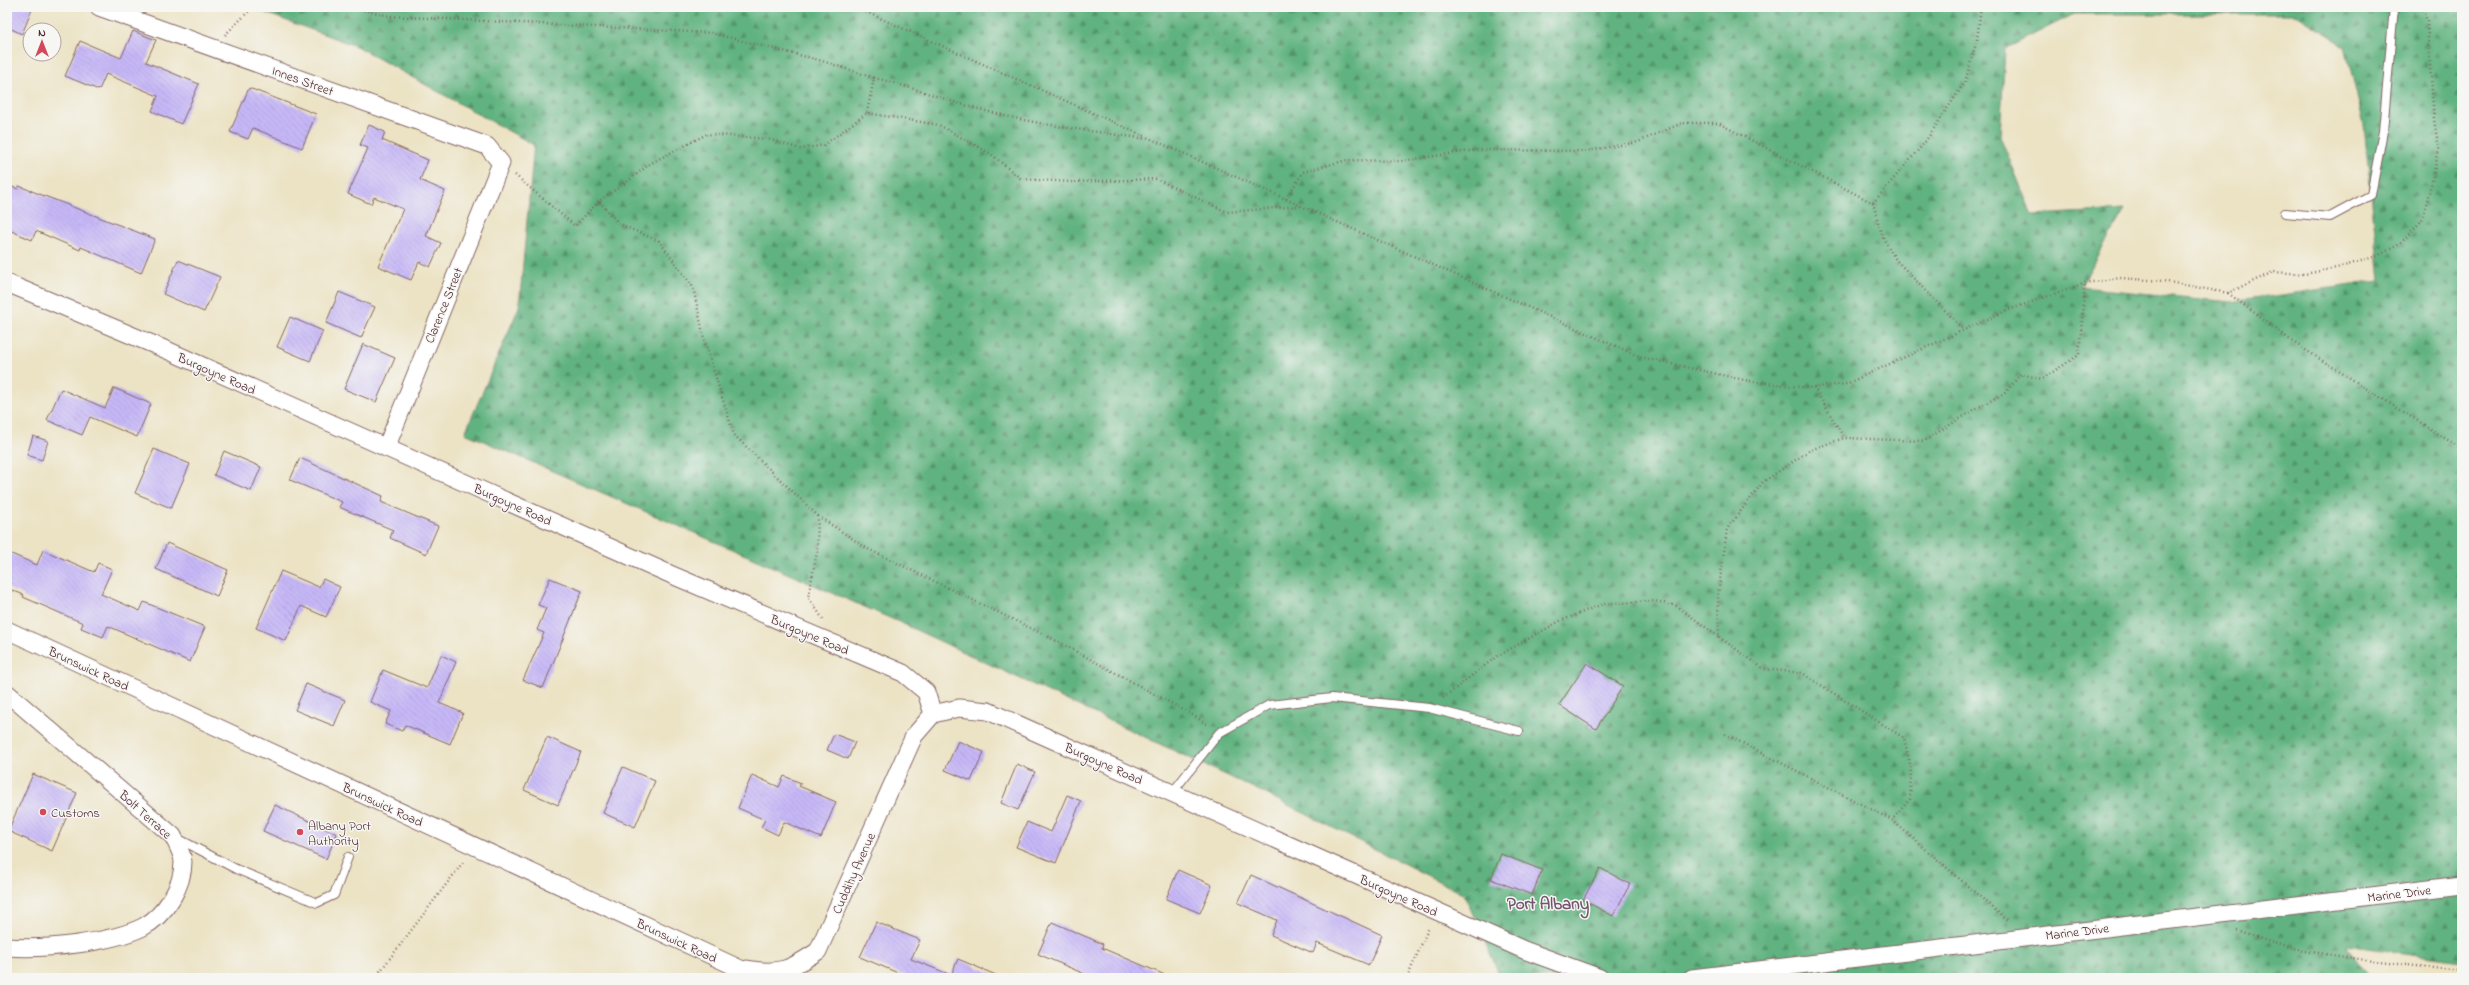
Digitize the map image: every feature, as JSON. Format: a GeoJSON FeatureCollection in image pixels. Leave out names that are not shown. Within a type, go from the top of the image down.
{"type":"FeatureCollection","features":[{"type":"Feature","properties":{"kind":"street","name":"Innes Street"},"geometry":{"type":"LineString","coordinates":[[99,7],[487,146],[501,163]]}},
{"type":"Feature","properties":{"kind":"street","name":"Clarence Street"},"geometry":{"type":"LineString","coordinates":[[386,448],[501,163]]}},
{"type":"Feature","properties":{"kind":"street","name":"Burgoyne Road"},"geometry":{"type":"LineString","coordinates":[[7,283],[386,448],[672,575],[904,673],[926,692],[933,714],[959,708],[988,711],[1524,950],[1600,978]]}},
{"type":"Feature","properties":{"kind":"street","name":"Brunswick Road"},"geometry":{"type":"LineString","coordinates":[[7,630],[760,978]]}},
{"type":"Feature","properties":{"kind":"street","name":"Bolt Terrace"},"geometry":{"type":"LineString","coordinates":[[7,693],[172,836],[183,860],[180,883],[167,906],[143,926],[115,936],[51,947],[7,946]]}},
{"type":"Feature","properties":{"kind":"street","name":"Cuddihy Avenue"},"geometry":{"type":"LineString","coordinates":[[732,966],[769,973],[794,967],[818,951],[914,736],[933,714]]}},
{"type":"Feature","properties":{"kind":"street","name":"Marine Drive"},"geometry":{"type":"LineString","coordinates":[[1692,978],[2462,885]]}},
{"type":"Feature","properties":{"kind":"lane"},"geometry":{"type":"LineString","coordinates":[[2285,213],[2330,217],[2371,195],[2384,131],[2394,7]]}},
{"type":"Feature","properties":{"kind":"lane"},"geometry":{"type":"LineString","coordinates":[[1172,793],[1219,733],[1269,705],[1332,698],[1430,708],[1519,731]]}},
{"type":"Feature","properties":{"kind":"lane"},"geometry":{"type":"LineString","coordinates":[[172,836],[236,869],[317,903],[334,895],[348,857]]}},
{"type":"Feature","properties":{"kind":"path"},"geometry":{"type":"LineString","coordinates":[[212,47],[253,7]]}},
{"type":"Feature","properties":{"kind":"path"},"geometry":{"type":"LineString","coordinates":[[348,7],[390,16],[711,33],[812,58],[982,110],[1055,126],[1152,139]]}},
{"type":"Feature","properties":{"kind":"path"},"geometry":{"type":"LineString","coordinates":[[855,7],[1640,357],[1749,381],[1814,387],[1846,384],[2003,312],[2085,283],[2120,278],[2156,280],[2228,293],[2293,342],[2462,449]]}},
{"type":"Feature","properties":{"kind":"path"},"geometry":{"type":"LineString","coordinates":[[1873,203],[1925,142],[1965,82],[1977,40],[1981,7]]}},
{"type":"Feature","properties":{"kind":"path"},"geometry":{"type":"LineString","coordinates":[[2228,293],[2273,272],[2305,274],[2341,267],[2377,256],[2400,244],[2422,220],[2439,149],[2434,120],[2427,22],[2423,7]]}},
{"type":"Feature","properties":{"kind":"path"},"geometry":{"type":"LineString","coordinates":[[501,163],[574,226],[598,201],[628,181],[651,163],[707,134],[768,139],[800,149],[824,144],[867,113],[874,78]]}},
{"type":"Feature","properties":{"kind":"path"},"geometry":{"type":"LineString","coordinates":[[867,113],[939,125],[991,154],[1021,179],[1071,182],[1156,180],[1226,212],[1301,206]]}},
{"type":"Feature","properties":{"kind":"path"},"geometry":{"type":"LineString","coordinates":[[1286,199],[1304,172],[1347,160],[1401,161],[1476,150],[1586,151],[1638,142],[1682,123],[1718,123],[1873,203],[1882,236],[1896,260],[1964,330]]}},
{"type":"Feature","properties":{"kind":"path"},"geometry":{"type":"LineString","coordinates":[[598,201],[619,224],[659,240],[693,288],[705,343],[734,435],[818,516],[868,549],[1055,640],[1191,714],[1219,733]]}},
{"type":"Feature","properties":{"kind":"path"},"geometry":{"type":"LineString","coordinates":[[1719,637],[1718,595],[1727,528],[1763,482],[1810,450],[1844,438],[1924,441],[1977,408],[2004,394],[2021,374],[2042,379],[2078,356],[2085,283]]}},
{"type":"Feature","properties":{"kind":"path"},"geometry":{"type":"LineString","coordinates":[[1814,387],[1844,438]]}},
{"type":"Feature","properties":{"kind":"path"},"geometry":{"type":"LineString","coordinates":[[818,516],[817,552],[808,597],[823,619],[830,622]]}},
{"type":"Feature","properties":{"kind":"path"},"geometry":{"type":"LineString","coordinates":[[1430,708],[1496,657],[1560,621],[1602,604],[1656,601],[1677,606],[1764,669],[1802,673],[1904,738],[1911,768],[1910,799],[1892,820]]}},
{"type":"Feature","properties":{"kind":"path"},"geometry":{"type":"LineString","coordinates":[[1725,734],[1892,820],[1995,908],[2025,938]]}},
{"type":"Feature","properties":{"kind":"path"},"geometry":{"type":"LineString","coordinates":[[375,978],[468,855]]}},
{"type":"Feature","properties":{"kind":"path"},"geometry":{"type":"LineString","coordinates":[[2232,929],[2292,949],[2461,972],[2458,978]]}},
{"type":"Feature","properties":{"kind":"green space"},"geometry":{"type":"Polygon","coordinates":[[[249,7],[2462,7],[2462,961],[2346,945],[2371,978],[1501,978],[1464,894],[1260,791],[899,622],[465,433],[519,307],[534,145],[356,46],[249,7]],[[2074,14],[2005,49],[2000,136],[2032,215],[2125,210],[2080,287],[2231,302],[2380,281],[2364,125],[2345,46],[2295,14],[2074,14]]]}},
{"type":"Feature","properties":{"kind":"building"},"geometry":{"type":"Polygon","coordinates":[[[7,7],[33,7],[27,22],[22,22],[22,34],[7,27],[7,7]]]}},
{"type":"Feature","properties":{"kind":"building"},"geometry":{"type":"Polygon","coordinates":[[[133,31],[156,40],[146,62],[199,84],[181,124],[152,111],[158,96],[106,74],[99,90],[65,76],[80,41],[121,58],[133,31]]]}},
{"type":"Feature","properties":{"kind":"building"},"geometry":{"type":"Polygon","coordinates":[[[249,88],[316,114],[302,148],[253,128],[248,139],[230,132],[249,88]]]}},
{"type":"Feature","properties":{"kind":"building"},"geometry":{"type":"Polygon","coordinates":[[[369,125],[385,132],[382,140],[428,160],[420,180],[445,191],[426,236],[441,243],[430,267],[419,262],[411,280],[378,266],[403,209],[374,197],[371,204],[348,194],[368,148],[360,145],[369,125]]]}},
{"type":"Feature","properties":{"kind":"building"},"geometry":{"type":"Polygon","coordinates":[[[7,185],[18,189],[19,186],[155,239],[141,273],[81,247],[80,250],[36,231],[32,240],[7,229],[7,185]]]}},
{"type":"Feature","properties":{"kind":"building"},"geometry":{"type":"Polygon","coordinates":[[[178,260],[220,277],[204,312],[163,294],[178,260]]]}},
{"type":"Feature","properties":{"kind":"building"},"geometry":{"type":"Polygon","coordinates":[[[339,292],[375,307],[361,338],[326,323],[339,292]]]}},
{"type":"Feature","properties":{"kind":"building"},"geometry":{"type":"Polygon","coordinates":[[[290,317],[323,331],[310,361],[277,347],[290,317]]]}},
{"type":"Feature","properties":{"kind":"building"},"geometry":{"type":"Polygon","coordinates":[[[363,344],[395,358],[376,402],[344,389],[363,344]]]}},
{"type":"Feature","properties":{"kind":"building"},"geometry":{"type":"Polygon","coordinates":[[[114,388],[151,404],[137,437],[90,417],[82,435],[47,420],[61,389],[105,408],[114,388]]]}},
{"type":"Feature","properties":{"kind":"building"},"geometry":{"type":"Polygon","coordinates":[[[33,436],[48,441],[42,460],[27,455],[33,436]]]}},
{"type":"Feature","properties":{"kind":"building"},"geometry":{"type":"Polygon","coordinates":[[[154,449],[190,464],[171,508],[135,493],[154,449]]]}},
{"type":"Feature","properties":{"kind":"building"},"geometry":{"type":"Polygon","coordinates":[[[224,451],[261,467],[251,491],[214,475],[224,451]]]}},
{"type":"Feature","properties":{"kind":"building"},"geometry":{"type":"Polygon","coordinates":[[[300,458],[383,496],[381,502],[438,526],[426,554],[390,538],[393,530],[339,507],[342,502],[290,480],[300,458]]]}},
{"type":"Feature","properties":{"kind":"building"},"geometry":{"type":"Polygon","coordinates":[[[167,543],[228,570],[217,596],[156,569],[167,543]]]}},
{"type":"Feature","properties":{"kind":"building"},"geometry":{"type":"Polygon","coordinates":[[[43,550],[94,572],[98,563],[112,569],[101,594],[140,611],[144,602],[205,627],[190,662],[108,626],[103,637],[81,628],[83,623],[23,597],[24,595],[7,588],[7,552],[37,565],[43,550]]]}},
{"type":"Feature","properties":{"kind":"building"},"geometry":{"type":"Polygon","coordinates":[[[281,571],[319,587],[323,579],[340,587],[326,617],[301,606],[286,641],[256,628],[281,571]]]}},
{"type":"Feature","properties":{"kind":"building"},"geometry":{"type":"Polygon","coordinates":[[[550,578],[582,591],[543,688],[523,680],[544,633],[537,630],[546,608],[538,605],[550,578]]]}},
{"type":"Feature","properties":{"kind":"building"},"geometry":{"type":"Polygon","coordinates":[[[441,655],[456,662],[439,703],[463,713],[450,744],[405,725],[402,731],[385,724],[391,711],[370,702],[383,670],[427,688],[441,655]]]}},
{"type":"Feature","properties":{"kind":"building"},"geometry":{"type":"Polygon","coordinates":[[[1587,663],[1623,686],[1596,729],[1559,705],[1587,663]]]}},
{"type":"Feature","properties":{"kind":"building"},"geometry":{"type":"Polygon","coordinates":[[[306,684],[345,700],[334,726],[295,710],[306,684]]]}},
{"type":"Feature","properties":{"kind":"building"},"geometry":{"type":"Polygon","coordinates":[[[834,734],[855,742],[848,759],[827,750],[834,734]]]}},
{"type":"Feature","properties":{"kind":"building"},"geometry":{"type":"Polygon","coordinates":[[[547,737],[581,752],[558,805],[524,790],[547,737]]]}},
{"type":"Feature","properties":{"kind":"building"},"geometry":{"type":"Polygon","coordinates":[[[958,741],[984,752],[971,781],[945,770],[958,741]]]}},
{"type":"Feature","properties":{"kind":"building"},"geometry":{"type":"Polygon","coordinates":[[[1017,764],[1035,772],[1018,810],[1001,803],[1017,764]]]}},
{"type":"Feature","properties":{"kind":"building"},"geometry":{"type":"Polygon","coordinates":[[[623,767],[655,781],[635,827],[603,813],[623,767]]]}},
{"type":"Feature","properties":{"kind":"building","name":"Customs"},"geometry":{"type":"Polygon","coordinates":[[[33,774],[77,793],[52,851],[8,831],[33,774]]]}},
{"type":"Feature","properties":{"kind":"building"},"geometry":{"type":"Polygon","coordinates":[[[752,775],[779,787],[784,776],[801,783],[799,786],[836,802],[821,838],[784,822],[778,835],[761,827],[765,820],[738,808],[752,775]]]}},
{"type":"Feature","properties":{"kind":"building"},"geometry":{"type":"Polygon","coordinates":[[[1067,795],[1081,801],[1056,863],[1016,847],[1027,822],[1051,832],[1067,795]]]}},
{"type":"Feature","properties":{"kind":"building","name":"Albany Port Authority"},"geometry":{"type":"Polygon","coordinates":[[[275,805],[337,834],[326,859],[263,831],[275,805]]]}},
{"type":"Feature","properties":{"kind":"building"},"geometry":{"type":"Polygon","coordinates":[[[1501,854],[1542,870],[1532,895],[1491,879],[1501,854]]]}},
{"type":"Feature","properties":{"kind":"building"},"geometry":{"type":"Polygon","coordinates":[[[1600,868],[1630,884],[1613,916],[1583,900],[1600,868]]]}},
{"type":"Feature","properties":{"kind":"building"},"geometry":{"type":"Polygon","coordinates":[[[1178,870],[1212,885],[1200,913],[1166,899],[1178,870]]]}},
{"type":"Feature","properties":{"kind":"building"},"geometry":{"type":"Polygon","coordinates":[[[1251,875],[1382,935],[1369,965],[1317,943],[1313,953],[1271,935],[1277,920],[1238,903],[1251,875]]]}},
{"type":"Feature","properties":{"kind":"building"},"geometry":{"type":"Polygon","coordinates":[[[876,922],[920,940],[911,959],[951,975],[958,959],[1003,978],[910,978],[860,957],[876,922]]]}},
{"type":"Feature","properties":{"kind":"building"},"geometry":{"type":"Polygon","coordinates":[[[1052,922],[1103,944],[1102,948],[1172,978],[1094,978],[1038,954],[1052,922]]]}},
{"type":"Feature","properties":{"kind":"place","name":"Customs"},"geometry":{"type":"Point","coordinates":[43,812]}},
{"type":"Feature","properties":{"kind":"place","name":"Albany Port Authority"},"geometry":{"type":"Point","coordinates":[300,832]}},
{"type":"Feature","properties":{"kind":"district","name":"Port Albany"},"geometry":{"type":"Point","coordinates":[1548,903]}}]}
